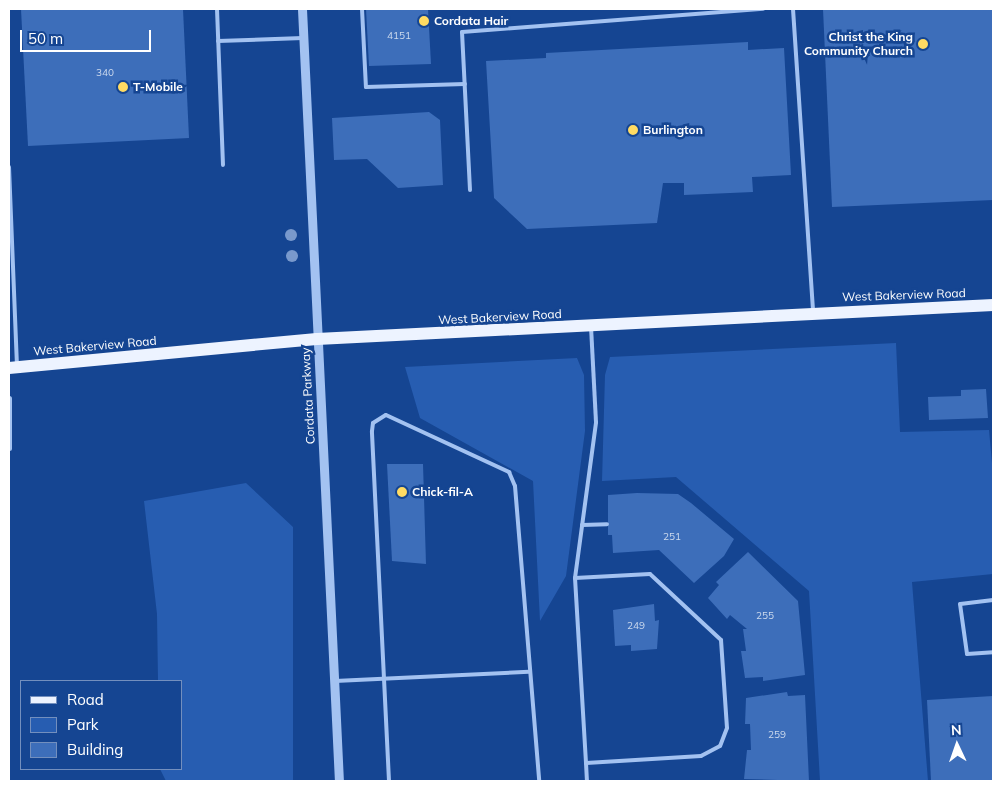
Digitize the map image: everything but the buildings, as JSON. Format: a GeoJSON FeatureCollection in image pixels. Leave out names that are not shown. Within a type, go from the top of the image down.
{"type":"FeatureCollection","features":[{"type":"Feature","properties":{"kind":"main road","name":"West Bakerview Road"},"geometry":{"type":"LineString","coordinates":[[13,367],[317,339],[993,305]]}},
{"type":"Feature","properties":{"kind":"street","name":"Cordata Parkway"},"geometry":{"type":"LineString","coordinates":[[302,9],[339,781]]}},
{"type":"Feature","properties":{"kind":"street"},"geometry":{"type":"LineString","coordinates":[[9,398],[9,448]]}},
{"type":"Feature","properties":{"kind":"lane"},"geometry":{"type":"LineString","coordinates":[[218,9],[223,165]]}},
{"type":"Feature","properties":{"kind":"lane"},"geometry":{"type":"LineString","coordinates":[[362,9],[366,87],[465,84]]}},
{"type":"Feature","properties":{"kind":"lane"},"geometry":{"type":"LineString","coordinates":[[470,190],[462,32],[763,9]]}},
{"type":"Feature","properties":{"kind":"lane"},"geometry":{"type":"LineString","coordinates":[[793,9],[813,313]]}},
{"type":"Feature","properties":{"kind":"lane"},"geometry":{"type":"LineString","coordinates":[[218,41],[304,38]]}},
{"type":"Feature","properties":{"kind":"lane"},"geometry":{"type":"LineString","coordinates":[[9,167],[13,367]]}},
{"type":"Feature","properties":{"kind":"lane"},"geometry":{"type":"LineString","coordinates":[[587,781],[575,578],[596,422],[591,326]]}},
{"type":"Feature","properties":{"kind":"lane"},"geometry":{"type":"LineString","coordinates":[[390,781],[372,431],[373,423],[386,416],[509,472],[515,486],[539,781]]}},
{"type":"Feature","properties":{"kind":"lane"},"geometry":{"type":"LineString","coordinates":[[582,526],[607,524]]}},
{"type":"Feature","properties":{"kind":"lane"},"geometry":{"type":"LineString","coordinates":[[575,578],[650,574],[721,640],[727,728],[720,746],[701,756],[586,763]]}},
{"type":"Feature","properties":{"kind":"lane"},"geometry":{"type":"LineString","coordinates":[[993,600],[960,604],[967,654],[993,652]]}},
{"type":"Feature","properties":{"kind":"lane"},"geometry":{"type":"LineString","coordinates":[[335,681],[529,672]]}},
{"type":"Feature","properties":{"kind":"green space"},"geometry":{"type":"Polygon","coordinates":[[[896,343],[900,432],[989,430],[993,474],[993,574],[912,582],[928,781],[820,781],[809,591],[676,477],[602,481],[605,375],[610,357],[896,343]]]}},
{"type":"Feature","properties":{"kind":"green space"},"geometry":{"type":"Polygon","coordinates":[[[577,358],[584,375],[585,431],[566,576],[540,621],[533,481],[420,418],[405,367],[577,358]]]}},
{"type":"Feature","properties":{"kind":"green space"},"geometry":{"type":"Polygon","coordinates":[[[246,483],[293,527],[293,781],[166,781],[160,770],[182,770],[182,680],[158,680],[157,614],[144,501],[246,483]]]}},
{"type":"Feature","properties":{"kind":"place","name":"Cordata Hair"},"geometry":{"type":"Point","coordinates":[424,21]}},
{"type":"Feature","properties":{"kind":"place","name":"Christ the King Community Church"},"geometry":{"type":"Point","coordinates":[923,44]}},
{"type":"Feature","properties":{"kind":"place","name":"T-Mobile"},"geometry":{"type":"Point","coordinates":[123,87]}},
{"type":"Feature","properties":{"kind":"place","name":"Burlington"},"geometry":{"type":"Point","coordinates":[633,130]}},
{"type":"Feature","properties":{"kind":"place","name":"Chick-fil-A"},"geometry":{"type":"Point","coordinates":[402,492]}}]}
